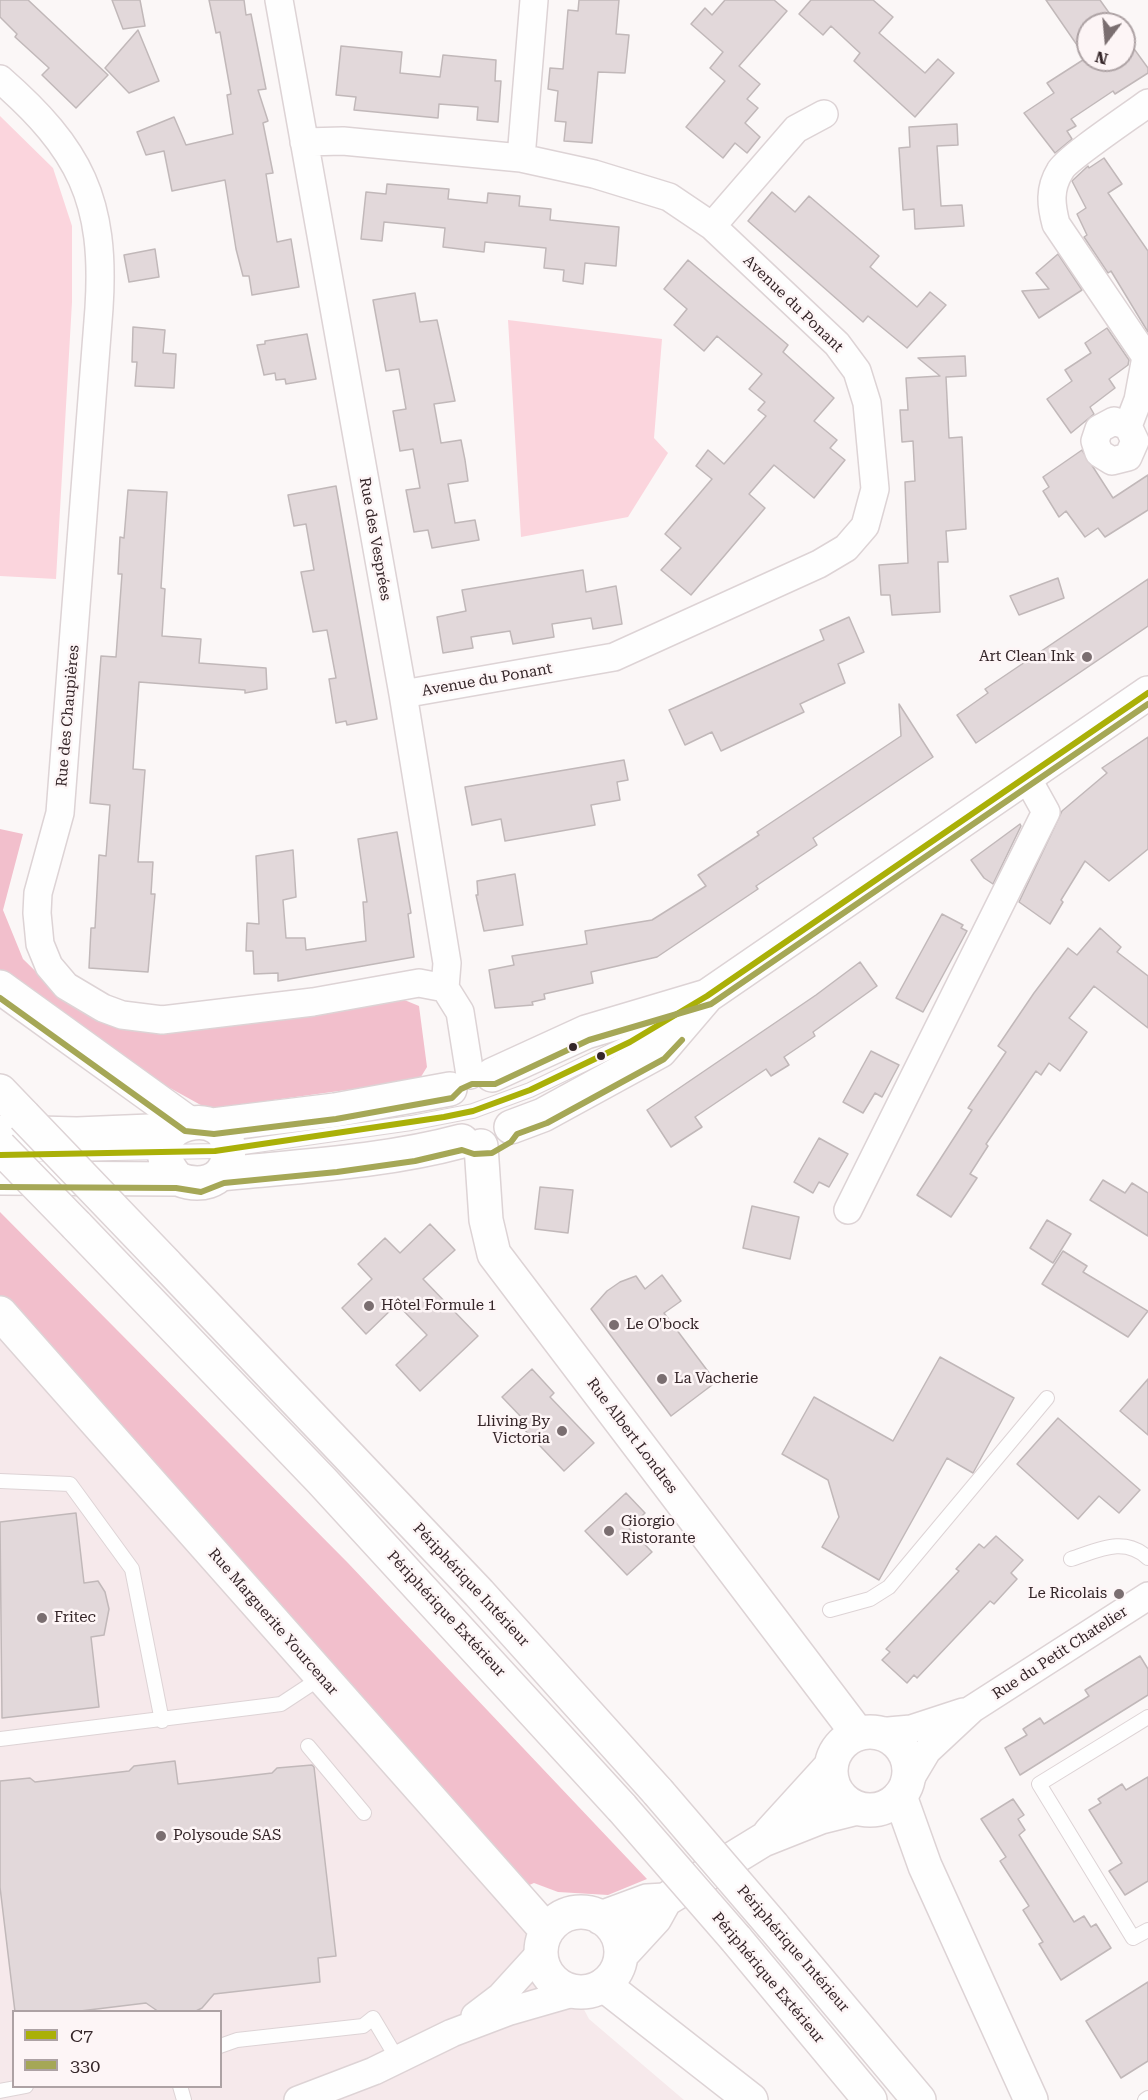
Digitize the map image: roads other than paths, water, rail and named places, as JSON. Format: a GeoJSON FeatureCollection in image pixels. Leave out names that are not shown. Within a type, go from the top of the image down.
{"type":"FeatureCollection","features":[{"type":"Feature","properties":{"kind":"main road"},"geometry":{"type":"LineString","coordinates":[[0,1178],[195,1147],[335,1110],[478,1108],[543,1115],[660,1051],[707,996],[1148,693]]}},
{"type":"Feature","properties":{"kind":"main road"},"geometry":{"type":"LineString","coordinates":[[0,987],[195,1147]]}},
{"type":"Feature","properties":{"kind":"main road"},"geometry":{"type":"LineString","coordinates":[[12,1124],[77,1134],[336,1163],[414,1152],[586,1032],[707,996]]}},
{"type":"Feature","properties":{"kind":"main road","name":"Périphérique Intérieur"},"geometry":{"type":"LineString","coordinates":[[0,1091],[12,1124],[165,1263],[471,1584],[658,1792],[919,2100]]}},
{"type":"Feature","properties":{"kind":"main road","name":"Rue Albert Londres"},"geometry":{"type":"LineString","coordinates":[[478,1108],[486,1220],[494,1254],[868,1733]]}},
{"type":"Feature","properties":{"kind":"main road","name":"Périphérique Extérieur"},"geometry":{"type":"LineString","coordinates":[[0,1147],[330,1489],[622,1808],[870,2100]]}},
{"type":"Feature","properties":{"kind":"main road","name":"Rue Marguerite Yourcenar"},"geometry":{"type":"LineString","coordinates":[[0,1313],[322,1677],[544,1942]]}},
{"type":"Feature","properties":{"kind":"main road"},"geometry":{"type":"LineString","coordinates":[[763,1840],[831,1766],[840,1746],[868,1733],[893,1739],[904,1752],[909,1769],[903,1791],[925,1866],[1030,2100]]}},
{"type":"Feature","properties":{"kind":"main road"},"geometry":{"type":"LineString","coordinates":[[831,1766],[837,1792],[857,1808]]}},
{"type":"Feature","properties":{"kind":"main road"},"geometry":{"type":"LineString","coordinates":[[601,1918],[647,1901],[665,1900],[763,1840],[822,1817],[857,1808],[878,1809],[903,1791]]}},
{"type":"Feature","properties":{"kind":"main road"},"geometry":{"type":"LineString","coordinates":[[621,1955],[656,1918],[665,1900]]}},
{"type":"Feature","properties":{"kind":"main road"},"geometry":{"type":"LineString","coordinates":[[590,1989],[616,1972],[621,1946],[614,1930],[601,1918],[584,1913],[567,1915],[544,1942],[543,1967],[551,1979],[558,1986],[590,1989],[751,2100]]}},
{"type":"Feature","properties":{"kind":"street","name":"Rue des Vesprées"},"geometry":{"type":"LineString","coordinates":[[279,0],[403,694],[447,963],[445,988]]}},
{"type":"Feature","properties":{"kind":"street"},"geometry":{"type":"LineString","coordinates":[[521,158],[534,0]]}},
{"type":"Feature","properties":{"kind":"street","name":"Rue des Chaupières"},"geometry":{"type":"LineString","coordinates":[[0,79],[43,119],[70,153],[88,192],[100,245],[99,308],[60,813],[41,877],[37,903],[40,944],[49,966],[66,986],[90,1002],[122,1015],[162,1020],[313,1002],[419,983],[445,988]]}},
{"type":"Feature","properties":{"kind":"street"},"geometry":{"type":"LineString","coordinates":[[1128,426],[1138,400],[1146,357],[1056,224],[1051,204],[1053,185],[1061,168],[1148,103]]}},
{"type":"Feature","properties":{"kind":"street"},"geometry":{"type":"LineString","coordinates":[[712,226],[796,129],[824,114]]}},
{"type":"Feature","properties":{"kind":"street","name":"Avenue du Ponant"},"geometry":{"type":"LineString","coordinates":[[304,142],[344,141],[521,158],[594,174],[669,196],[712,226],[837,344],[857,371],[867,403],[875,489],[865,526],[846,548],[819,564],[614,657],[403,694]]}},
{"type":"Feature","properties":{"kind":"street"},"geometry":{"type":"LineString","coordinates":[[848,1210],[1046,812],[1026,776]]}},
{"type":"Feature","properties":{"kind":"street"},"geometry":{"type":"LineString","coordinates":[[445,988],[460,1012],[478,1108]]}},
{"type":"Feature","properties":{"kind":"street","name":"Rue du Petit Chatelier"},"geometry":{"type":"LineString","coordinates":[[903,1791],[927,1751],[972,1708],[1148,1596]]}},
{"type":"Feature","properties":{"kind":"street","name":"Rue du Petit Chatelier"},"geometry":{"type":"LineString","coordinates":[[868,1733],[911,1729],[972,1708]]}},
{"type":"Feature","properties":{"kind":"street"},"geometry":{"type":"LineString","coordinates":[[452,2033],[500,1996],[544,1942]]}},
{"type":"Feature","properties":{"kind":"street"},"geometry":{"type":"LineString","coordinates":[[298,2100],[398,2060],[452,2033],[510,2011],[590,1989]]}},
{"type":"Feature","properties":{"kind":"lane"},"geometry":{"type":"LineString","coordinates":[[0,1155],[195,1147]]}},
{"type":"Feature","properties":{"kind":"lane"},"geometry":{"type":"LineString","coordinates":[[830,1610],[870,1599],[890,1587],[1047,1398]]}},
{"type":"Feature","properties":{"kind":"lane"},"geometry":{"type":"LineString","coordinates":[[0,1481],[70,1484],[132,1569],[162,1721]]}},
{"type":"Feature","properties":{"kind":"lane"},"geometry":{"type":"LineString","coordinates":[[1071,1559],[1111,1546],[1137,1548],[1148,1558]]}},
{"type":"Feature","properties":{"kind":"lane"},"geometry":{"type":"LineString","coordinates":[[0,1739],[162,1721],[281,1704],[322,1677]]}},
{"type":"Feature","properties":{"kind":"lane"},"geometry":{"type":"LineString","coordinates":[[1148,1717],[1039,1784],[1133,1938],[1148,1930]]}},
{"type":"Feature","properties":{"kind":"lane"},"geometry":{"type":"LineString","coordinates":[[308,1746],[364,1813]]}},
{"type":"Feature","properties":{"kind":"lane"},"geometry":{"type":"LineString","coordinates":[[222,2045],[237,2040],[363,2026],[374,2018],[398,2060]]}},
{"type":"Feature","properties":{"kind":"lane"},"geometry":{"type":"LineString","coordinates":[[0,2091],[16,2088]]}},
{"type":"Feature","properties":{"kind":"place","name":"Art Clean Ink"},"geometry":{"type":"Point","coordinates":[1087,657]}},
{"type":"Feature","properties":{"kind":"place","name":"Hôtel Formule 1"},"geometry":{"type":"Point","coordinates":[369,1306]}},
{"type":"Feature","properties":{"kind":"place","name":"Le O'bock"},"geometry":{"type":"Point","coordinates":[614,1325]}},
{"type":"Feature","properties":{"kind":"place","name":"La Vacherie"},"geometry":{"type":"Point","coordinates":[662,1379]}},
{"type":"Feature","properties":{"kind":"place","name":"Lliving By Victoria"},"geometry":{"type":"Point","coordinates":[562,1431]}},
{"type":"Feature","properties":{"kind":"place","name":"Giorgio Ristorante"},"geometry":{"type":"Point","coordinates":[609,1531]}},
{"type":"Feature","properties":{"kind":"place","name":"Le Ricolais"},"geometry":{"type":"Point","coordinates":[1119,1594]}},
{"type":"Feature","properties":{"kind":"place","name":"Fritec"},"geometry":{"type":"Point","coordinates":[42,1618]}},
{"type":"Feature","properties":{"kind":"place","name":"Polysoude SAS"},"geometry":{"type":"Point","coordinates":[161,1836]}}]}
